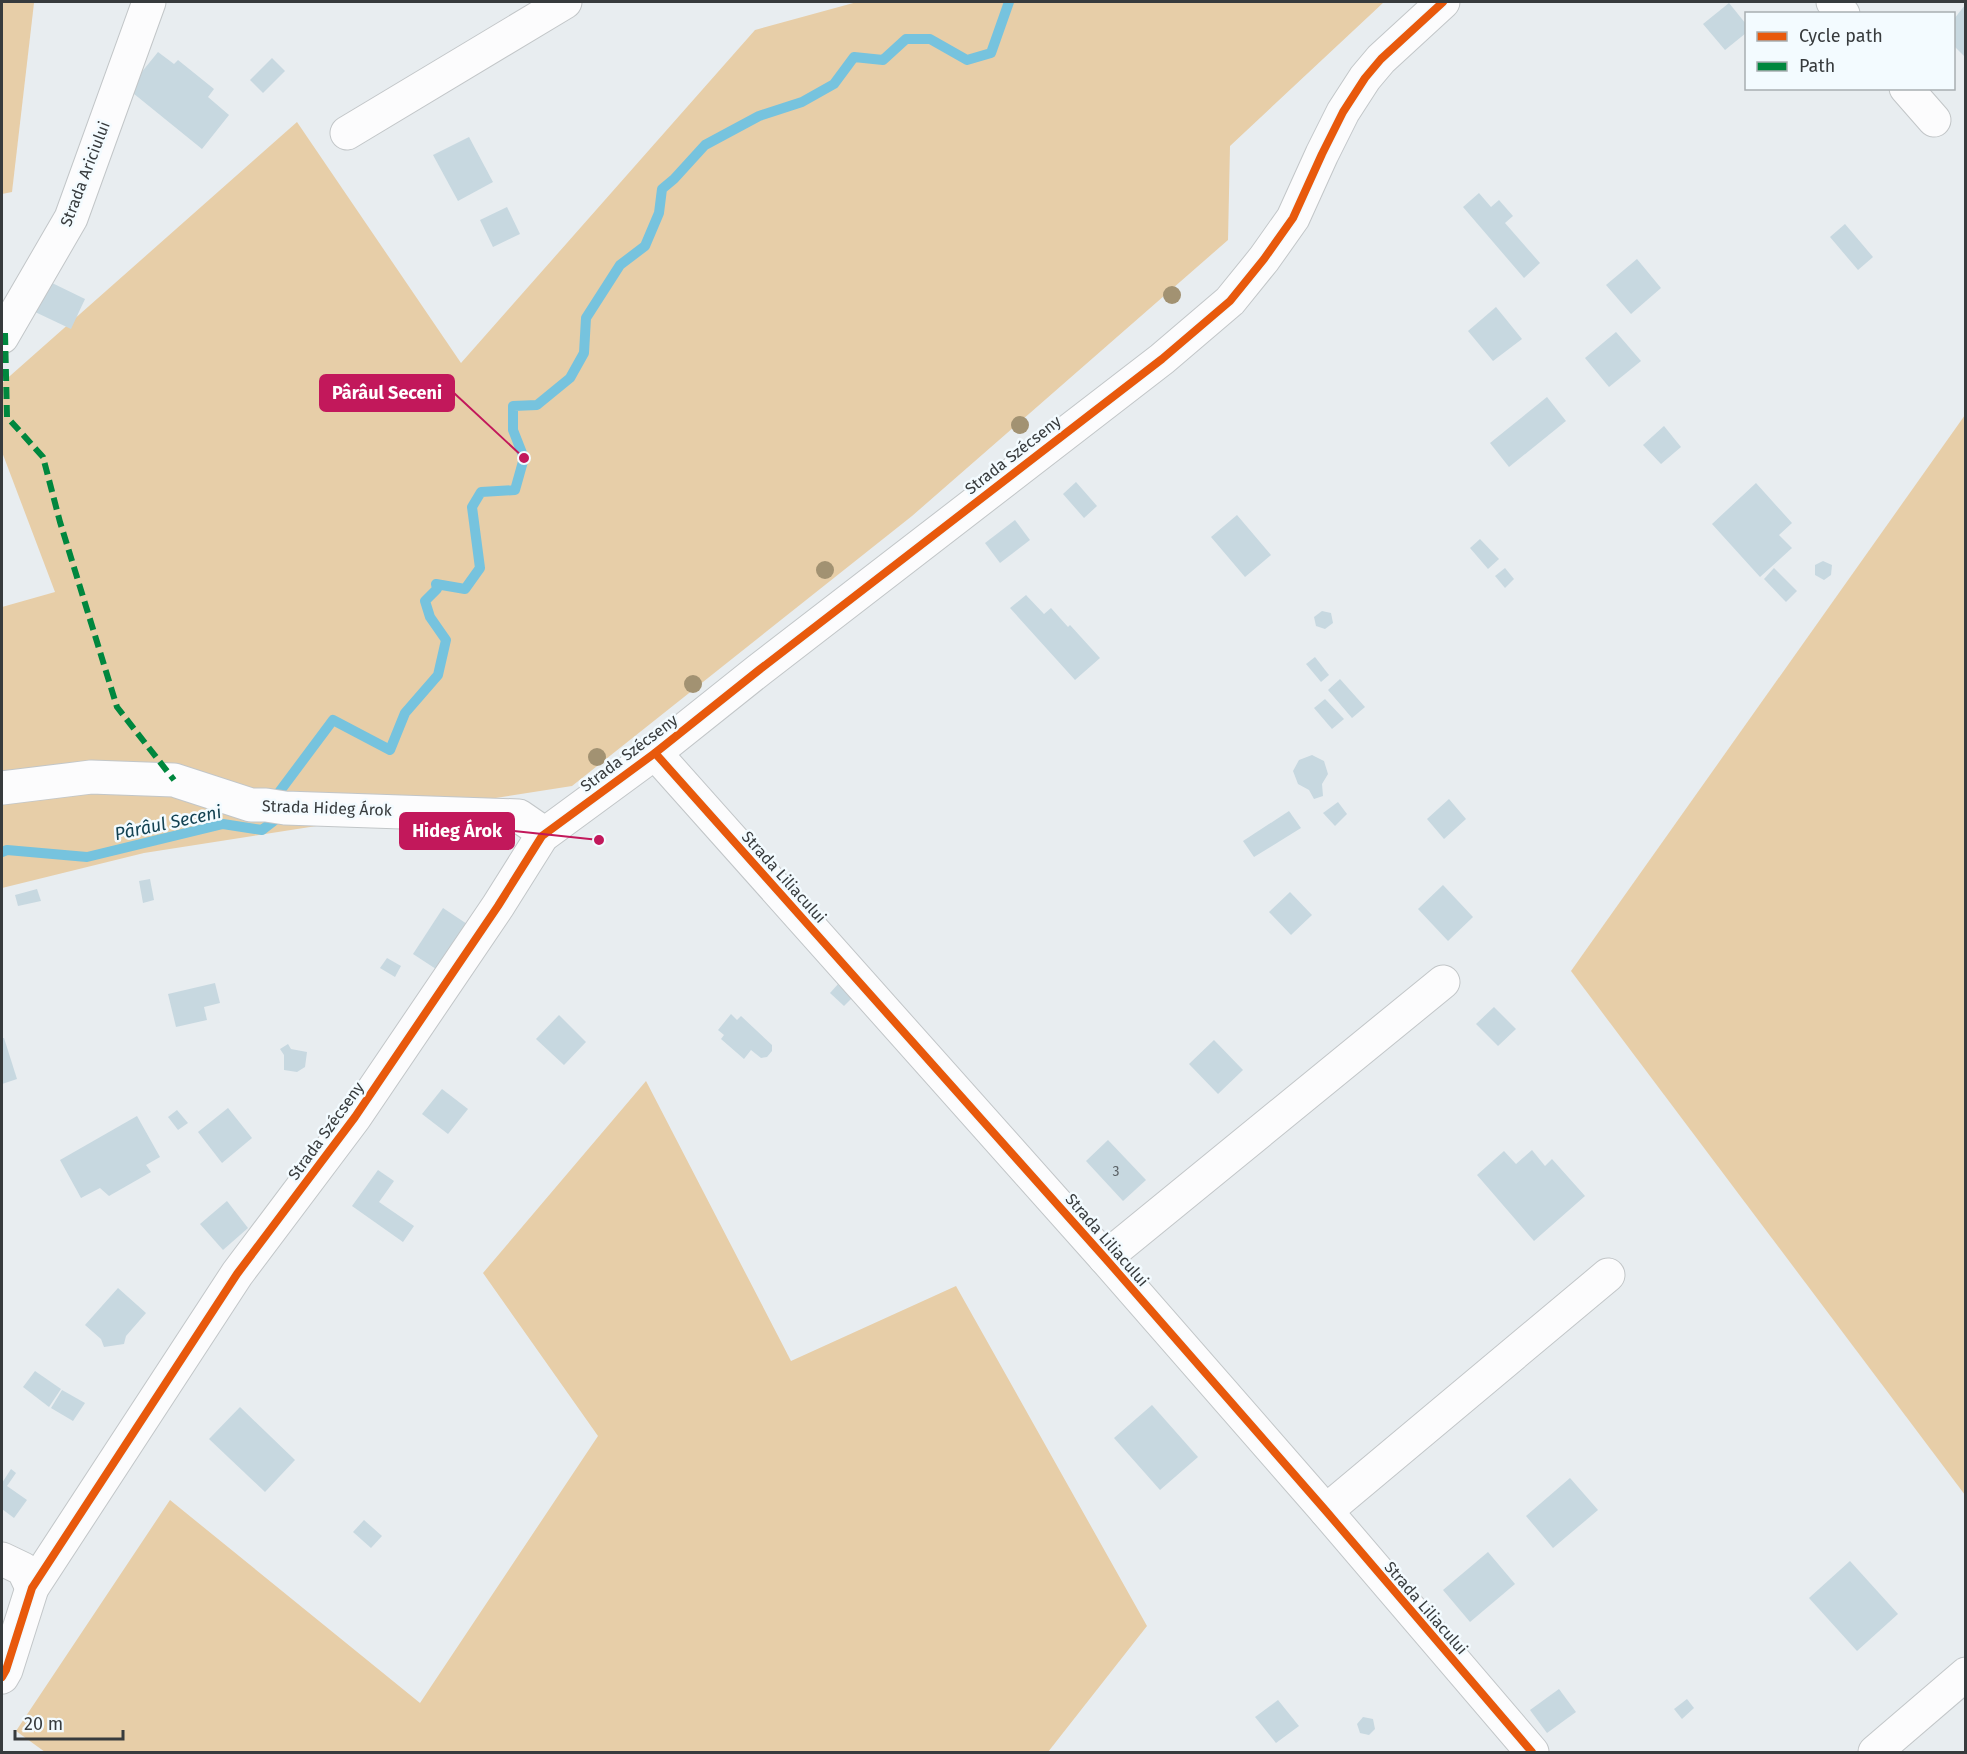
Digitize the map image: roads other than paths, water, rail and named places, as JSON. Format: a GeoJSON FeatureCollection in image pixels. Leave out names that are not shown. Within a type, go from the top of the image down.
{"type":"FeatureCollection","features":[{"type":"Feature","properties":{"kind":"street","name":"Strada Ariciului"},"geometry":{"type":"LineString","coordinates":[[2,337],[71,218],[149,2]]}},
{"type":"Feature","properties":{"kind":"street"},"geometry":{"type":"LineString","coordinates":[[347,133],[565,2]]}},
{"type":"Feature","properties":{"kind":"street","name":"Strada Szécseny"},"geometry":{"type":"LineString","coordinates":[[2,1677],[6,1670],[15,1573],[355,1117],[498,906],[542,836],[655,753],[759,669],[1162,359],[1230,301],[1293,218],[1343,112],[1365,78],[1443,2]]}},
{"type":"Feature","properties":{"kind":"street"},"geometry":{"type":"LineString","coordinates":[[1908,90],[1934,120]]}},
{"type":"Feature","properties":{"kind":"street","name":"Strada Liliacului"},"geometry":{"type":"LineString","coordinates":[[655,753],[1105,1258],[1532,1752]]}},
{"type":"Feature","properties":{"kind":"street","name":"Strada Hideg Árok"},"geometry":{"type":"LineString","coordinates":[[2,788],[91,777],[174,780],[251,805],[519,816],[535,826],[542,836]]}},
{"type":"Feature","properties":{"kind":"street","name":"Strada Liliacului"},"geometry":{"type":"LineString","coordinates":[[1105,1258],[1443,982]]}},
{"type":"Feature","properties":{"kind":"street"},"geometry":{"type":"LineString","coordinates":[[1326,1511],[1608,1275]]}},
{"type":"Feature","properties":{"kind":"street"},"geometry":{"type":"LineString","coordinates":[[1875,1752],[1965,1674]]}},
{"type":"Feature","properties":{"kind":"waterway","name":"Pârâul Seceni"},"geometry":{"type":"LineString","coordinates":[[2,852],[7,850],[87,857],[223,824],[262,830],[275,820],[277,795],[333,720],[390,750],[405,713],[438,675],[446,640],[430,617],[425,601],[437,589],[436,584],[465,589],[480,568],[472,507],[481,492],[515,490],[524,458],[513,430],[513,406],[537,405],[570,378],[584,353],[586,318],[620,265],[645,246],[659,213],[662,189],[705,145],[759,116],[802,102],[834,84],[854,57],[883,60],[906,39],[930,39],[967,60],[991,53],[1009,2]]}},
{"type":"Feature","properties":{"kind":"place","name":"Pârâul Seceni"},"geometry":{"type":"Point","coordinates":[524,458]}},
{"type":"Feature","properties":{"kind":"place","name":"Hideg Árok"},"geometry":{"type":"Point","coordinates":[599,840]}}]}
